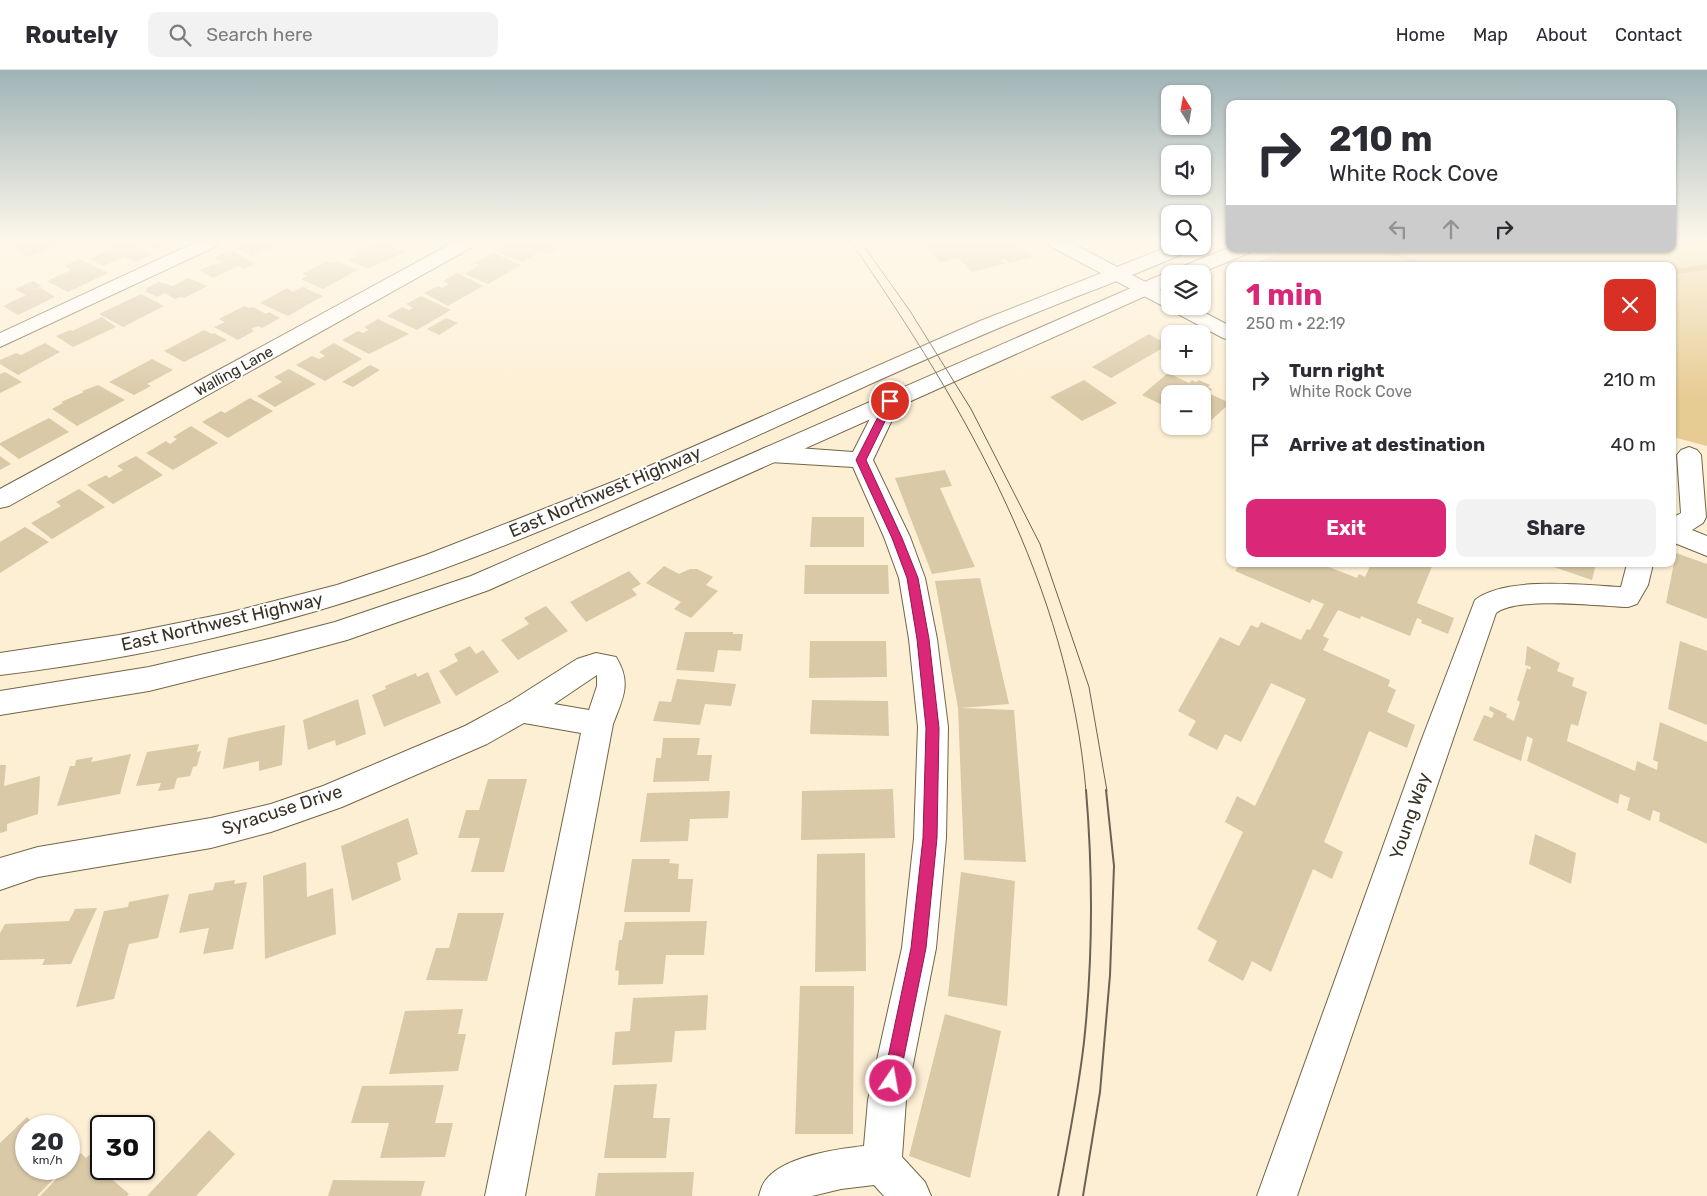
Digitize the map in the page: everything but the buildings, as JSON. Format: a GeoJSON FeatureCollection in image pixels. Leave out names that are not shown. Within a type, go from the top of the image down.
{"type":"FeatureCollection","features":[{"type":"Feature","properties":{"kind":"street"},"geometry":{"type":"LineString","coordinates":[[0,341],[99,295]]}},
{"type":"Feature","properties":{"kind":"street","name":"Walling Lane"},"geometry":{"type":"LineString","coordinates":[[0,500],[373,295]]}},
{"type":"Feature","properties":{"kind":"street","name":"East Northwest Highway"},"geometry":{"type":"LineString","coordinates":[[0,664],[112,647],[217,626],[288,609],[370,584],[448,557],[601,494],[1065,295]]}},
{"type":"Feature","properties":{"kind":"street","name":"East Northwest Highway"},"geometry":{"type":"LineString","coordinates":[[0,703],[150,679],[273,649],[337,632],[480,583],[1130,295]]}},
{"type":"Feature","properties":{"kind":"street"},"geometry":{"type":"LineString","coordinates":[[1211,307],[1226,315]]}},
{"type":"Feature","properties":{"kind":"street"},"geometry":{"type":"LineString","coordinates":[[1193,315],[1226,332]]}},
{"type":"Feature","properties":{"kind":"street"},"geometry":{"type":"LineString","coordinates":[[861,460],[890,401]]}},
{"type":"Feature","properties":{"kind":"street"},"geometry":{"type":"LineString","coordinates":[[770,454],[861,460]]}},
{"type":"Feature","properties":{"kind":"street"},"geometry":{"type":"LineString","coordinates":[[861,460],[897,538],[912,578],[923,639],[933,728],[930,838],[918,948],[887,1100],[882,1164],[911,1196]]}},
{"type":"Feature","properties":{"kind":"street"},"geometry":{"type":"LineString","coordinates":[[1676,528],[1694,517],[1690,466]]}},
{"type":"Feature","properties":{"kind":"street"},"geometry":{"type":"LineString","coordinates":[[150,679],[246,642],[334,616],[356,601],[370,584],[393,590],[419,586],[456,573],[577,522],[677,495]]}},
{"type":"Feature","properties":{"kind":"street"},"geometry":{"type":"LineString","coordinates":[[1676,532],[1707,547]]}},
{"type":"Feature","properties":{"kind":"street","name":"Young Way"},"geometry":{"type":"LineString","coordinates":[[1277,1196],[1485,607],[1497,600],[1540,593],[1628,596],[1635,585],[1639,567]]}},
{"type":"Feature","properties":{"kind":"street","name":"Syracuse Drive"},"geometry":{"type":"LineString","coordinates":[[0,874],[38,862],[211,833],[272,818],[331,797],[476,735],[521,710],[587,667],[596,664],[606,665],[612,672],[613,682],[598,724],[505,1196]]}},
{"type":"Feature","properties":{"kind":"street"},"geometry":{"type":"LineString","coordinates":[[521,710],[598,724]]}},
{"type":"Feature","properties":{"kind":"street"},"geometry":{"type":"LineString","coordinates":[[778,1196],[785,1189],[823,1172],[882,1164]]}},
{"type":"Feature","properties":{"kind":"shaded area"},"geometry":{"type":"Polygon","coordinates":[[[1676,295],[1707,295],[1707,446],[1676,438],[1676,295]]]}},
{"type":"Feature","properties":{"kind":"tram line"},"geometry":{"type":"LineString","coordinates":[[887,295],[972,435],[1005,502],[1034,571],[1058,642],[1075,715],[1086,791]]}},
{"type":"Feature","properties":{"kind":"tram line"},"geometry":{"type":"LineString","coordinates":[[898,295],[971,409],[1040,544],[1089,687],[1107,791]]}},
{"type":"Feature","properties":{"kind":"tram line"},"geometry":{"type":"LineString","coordinates":[[1058,1196],[1079,1081],[1087,1010],[1091,916],[1086,790]]}},
{"type":"Feature","properties":{"kind":"tram line"},"geometry":{"type":"LineString","coordinates":[[1083,1196],[1100,1092],[1110,975],[1114,866],[1106,790]]}},
{"type":"Feature","properties":{"kind":"route"},"geometry":{"type":"LineString","coordinates":[[890,401],[861,460],[897,538],[912,578],[923,639],[933,728],[930,838],[918,948],[891,1081]]}}]}
